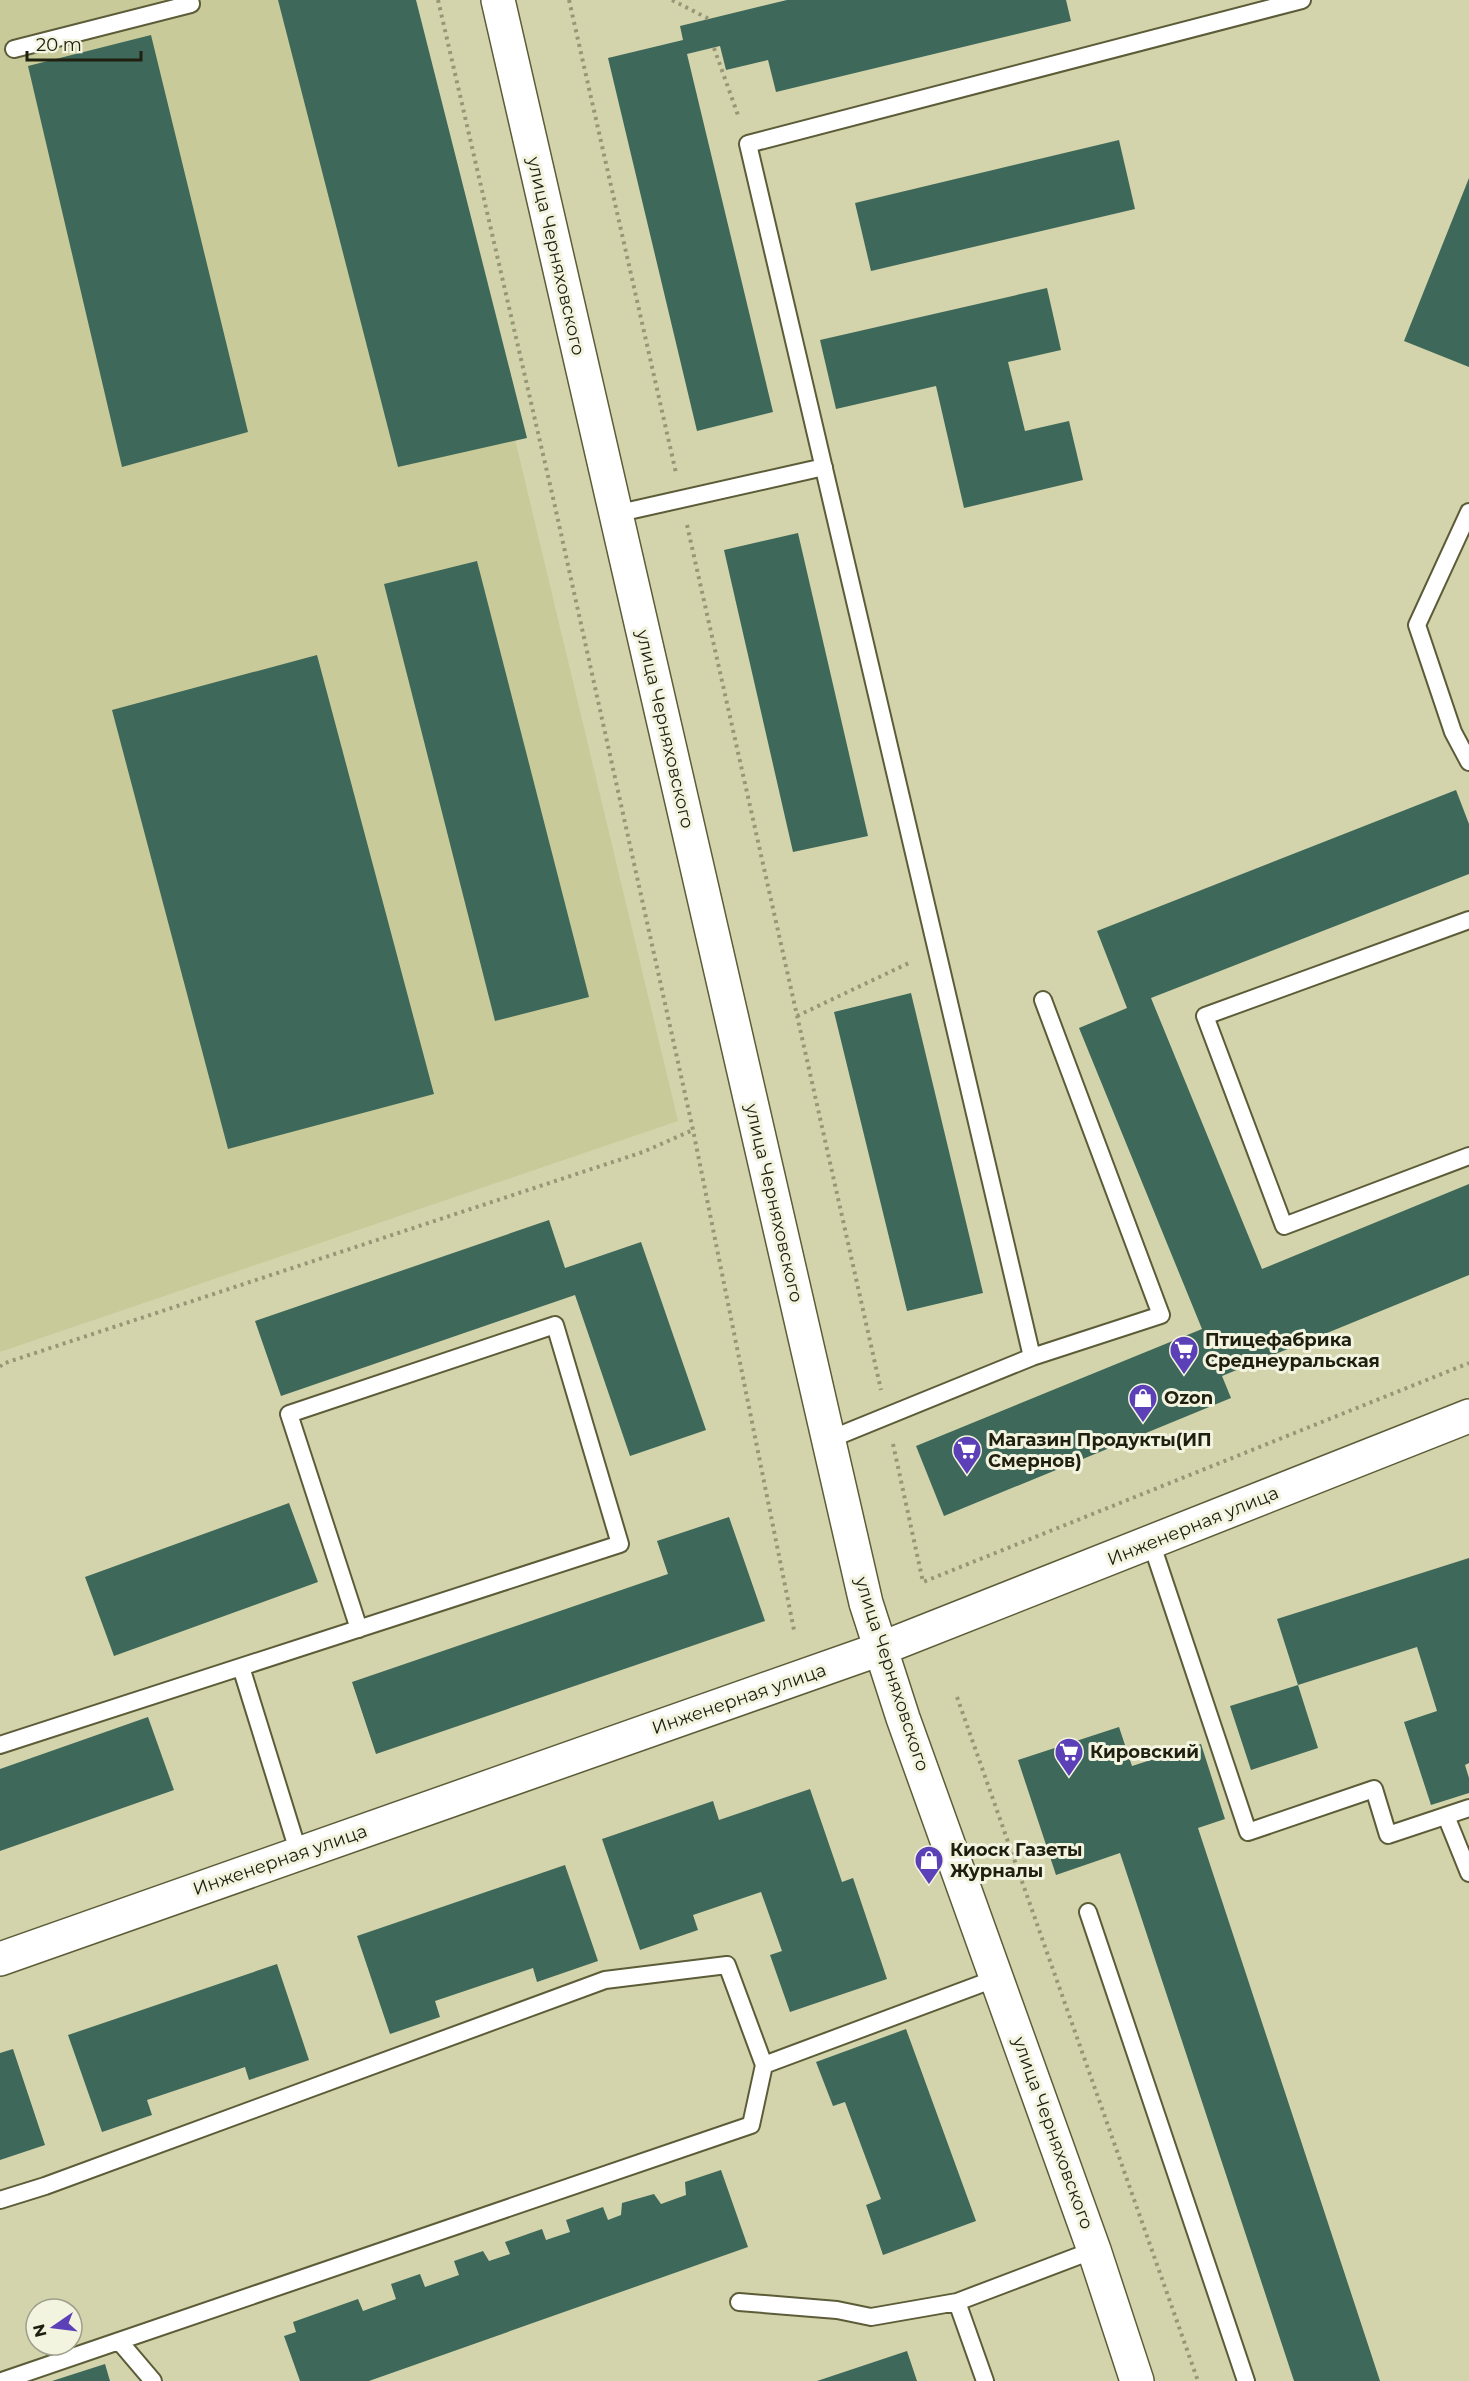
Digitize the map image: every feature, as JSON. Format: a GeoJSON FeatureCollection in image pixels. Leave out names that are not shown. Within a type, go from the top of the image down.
{"type":"FeatureCollection","features":[{"type":"Feature","properties":{"kind":"street","name":"улица Черняховского"},"geometry":{"type":"LineString","coordinates":[[498,0],[866,1603],[880,1649],[1094,2250],[1137,2381]]}},
{"type":"Feature","properties":{"kind":"street","name":"Инженерная улица"},"geometry":{"type":"LineString","coordinates":[[0,1959],[880,1649],[1469,1416]]}},
{"type":"Feature","properties":{"kind":"lane"},"geometry":{"type":"LineString","coordinates":[[14,49],[191,4],[190,0]]}},
{"type":"Feature","properties":{"kind":"lane"},"geometry":{"type":"LineString","coordinates":[[1032,1357],[748,144],[1302,0]]}},
{"type":"Feature","properties":{"kind":"lane"},"geometry":{"type":"LineString","coordinates":[[615,514],[824,468]]}},
{"type":"Feature","properties":{"kind":"lane"},"geometry":{"type":"LineString","coordinates":[[1469,512],[1418,626],[1453,732],[1469,762]]}},
{"type":"Feature","properties":{"kind":"lane"},"geometry":{"type":"LineString","coordinates":[[1469,920],[1205,1016],[1284,1226],[1469,1156]]}},
{"type":"Feature","properties":{"kind":"lane"},"geometry":{"type":"LineString","coordinates":[[828,1440],[1032,1357],[1161,1315],[1043,1000]]}},
{"type":"Feature","properties":{"kind":"lane"},"geometry":{"type":"LineString","coordinates":[[0,1745],[359,1629],[620,1544],[555,1325],[289,1414],[359,1629]]}},
{"type":"Feature","properties":{"kind":"lane"},"geometry":{"type":"LineString","coordinates":[[1151,1542],[1248,1832],[1374,1789],[1388,1835],[1469,1808]]}},
{"type":"Feature","properties":{"kind":"lane"},"geometry":{"type":"LineString","coordinates":[[241,1667],[299,1854]]}},
{"type":"Feature","properties":{"kind":"lane"},"geometry":{"type":"LineString","coordinates":[[1446,1816],[1469,1873]]}},
{"type":"Feature","properties":{"kind":"lane"},"geometry":{"type":"LineString","coordinates":[[1088,1912],[1246,2381]]}},
{"type":"Feature","properties":{"kind":"lane"},"geometry":{"type":"LineString","coordinates":[[0,2200],[45,2186],[605,1980],[727,1965],[764,2065],[751,2125],[2,2381]]}},
{"type":"Feature","properties":{"kind":"lane"},"geometry":{"type":"LineString","coordinates":[[764,2065],[997,1978]]}},
{"type":"Feature","properties":{"kind":"lane"},"geometry":{"type":"LineString","coordinates":[[739,2302],[837,2310],[871,2317],[957,2302],[1094,2250]]}},
{"type":"Feature","properties":{"kind":"lane"},"geometry":{"type":"LineString","coordinates":[[957,2302],[985,2381]]}},
{"type":"Feature","properties":{"kind":"lane"},"geometry":{"type":"LineString","coordinates":[[118,2341],[153,2381]]}},
{"type":"Feature","properties":{"kind":"path"},"geometry":{"type":"LineString","coordinates":[[438,0],[554,502],[693,1130],[794,1630]]}},
{"type":"Feature","properties":{"kind":"path"},"geometry":{"type":"LineString","coordinates":[[569,0],[923,1582],[1469,1363]]}},
{"type":"Feature","properties":{"kind":"path"},"geometry":{"type":"LineString","coordinates":[[672,0],[709,19]]}},
{"type":"Feature","properties":{"kind":"path"},"geometry":{"type":"LineString","coordinates":[[714,48],[748,144]]}},
{"type":"Feature","properties":{"kind":"path"},"geometry":{"type":"LineString","coordinates":[[797,1016],[937,950]]}},
{"type":"Feature","properties":{"kind":"path"},"geometry":{"type":"LineString","coordinates":[[0,1367],[2,1364],[643,1152],[693,1130]]}},
{"type":"Feature","properties":{"kind":"path"},"geometry":{"type":"LineString","coordinates":[[957,1697],[1198,2381]]}},
{"type":"Feature","properties":{"kind":"shaded area"},"geometry":{"type":"Polygon","coordinates":[[[0,0],[410,0],[678,1121],[0,1352],[0,0]]]}},
{"type":"Feature","properties":{"kind":"building"},"geometry":{"type":"Polygon","coordinates":[[[278,0],[416,0],[527,438],[398,467],[278,0]]]}},
{"type":"Feature","properties":{"kind":"building"},"geometry":{"type":"Polygon","coordinates":[[[787,0],[1066,0],[1071,21],[776,92],[768,60],[726,70],[720,46],[687,54],[773,412],[697,431],[608,58],[683,40],[680,26],[787,0]]]}},
{"type":"Feature","properties":{"kind":"building"},"geometry":{"type":"Polygon","coordinates":[[[151,35],[248,432],[122,467],[28,66],[151,35]]]}},
{"type":"Feature","properties":{"kind":"building"},"geometry":{"type":"Polygon","coordinates":[[[1119,140],[1135,209],[871,271],[855,203],[1119,140]]]}},
{"type":"Feature","properties":{"kind":"building"},"geometry":{"type":"Polygon","coordinates":[[[1469,178],[1469,367],[1404,341],[1469,178]]]}},
{"type":"Feature","properties":{"kind":"building"},"geometry":{"type":"Polygon","coordinates":[[[1047,288],[1061,350],[1008,362],[1025,431],[1069,421],[1083,480],[964,508],[936,386],[836,409],[820,340],[1047,288]]]}},
{"type":"Feature","properties":{"kind":"building"},"geometry":{"type":"Polygon","coordinates":[[[798,533],[868,836],[793,852],[724,550],[798,533]]]}},
{"type":"Feature","properties":{"kind":"building"},"geometry":{"type":"Polygon","coordinates":[[[477,561],[589,997],[495,1021],[384,584],[477,561]]]}},
{"type":"Feature","properties":{"kind":"building"},"geometry":{"type":"Polygon","coordinates":[[[317,655],[434,1094],[228,1149],[112,710],[317,655]]]}},
{"type":"Feature","properties":{"kind":"building"},"geometry":{"type":"Polygon","coordinates":[[[1456,790],[1469,824],[1469,874],[1151,998],[1262,1269],[1469,1184],[1469,1275],[1222,1376],[1231,1398],[944,1516],[916,1446],[1202,1329],[1079,1028],[1127,1008],[1097,931],[1456,790]]]}},
{"type":"Feature","properties":{"kind":"building"},"geometry":{"type":"Polygon","coordinates":[[[911,993],[983,1293],[907,1311],[834,1012],[911,993]]]}},
{"type":"Feature","properties":{"kind":"building"},"geometry":{"type":"Polygon","coordinates":[[[549,1220],[565,1268],[641,1242],[706,1430],[630,1456],[575,1295],[281,1396],[255,1321],[549,1220]]]}},
{"type":"Feature","properties":{"kind":"building"},"geometry":{"type":"Polygon","coordinates":[[[289,1503],[318,1582],[114,1656],[85,1577],[289,1503]]]}},
{"type":"Feature","properties":{"kind":"building"},"geometry":{"type":"Polygon","coordinates":[[[729,1517],[765,1621],[376,1754],[352,1682],[668,1574],[657,1541],[729,1517]]]}},
{"type":"Feature","properties":{"kind":"building"},"geometry":{"type":"Polygon","coordinates":[[[1469,1558],[1469,1763],[1465,1765],[1469,1778],[1469,1793],[1431,1805],[1404,1722],[1437,1711],[1417,1647],[1298,1685],[1277,1619],[1469,1558]]]}},
{"type":"Feature","properties":{"kind":"building"},"geometry":{"type":"Polygon","coordinates":[[[1298,1685],[1318,1748],[1251,1770],[1230,1706],[1298,1685]]]}},
{"type":"Feature","properties":{"kind":"building"},"geometry":{"type":"Polygon","coordinates":[[[148,1717],[174,1790],[0,1851],[0,1769],[148,1717]]]}},
{"type":"Feature","properties":{"kind":"building"},"geometry":{"type":"Polygon","coordinates":[[[1119,1727],[1132,1766],[1201,1744],[1225,1819],[1198,1828],[1380,2381],[1294,2381],[1120,1853],[1056,1875],[1018,1760],[1119,1727]]]}},
{"type":"Feature","properties":{"kind":"building"},"geometry":{"type":"Polygon","coordinates":[[[810,1789],[842,1882],[853,1878],[887,1979],[790,2012],[770,1955],[782,1951],[761,1892],[693,1915],[698,1930],[640,1950],[602,1839],[713,1801],[719,1820],[810,1789]]]}},
{"type":"Feature","properties":{"kind":"building"},"geometry":{"type":"Polygon","coordinates":[[[565,1865],[598,1961],[537,1982],[533,1968],[435,2001],[440,2017],[390,2034],[357,1936],[565,1865]]]}},
{"type":"Feature","properties":{"kind":"building"},"geometry":{"type":"Polygon","coordinates":[[[277,1964],[309,2060],[249,2080],[245,2067],[147,2100],[152,2115],[102,2132],[68,2035],[277,1964]]]}},
{"type":"Feature","properties":{"kind":"building"},"geometry":{"type":"Polygon","coordinates":[[[906,2029],[976,2221],[883,2255],[866,2205],[881,2199],[845,2102],[833,2106],[816,2062],[906,2029]]]}},
{"type":"Feature","properties":{"kind":"building"},"geometry":{"type":"Polygon","coordinates":[[[13,2049],[45,2145],[0,2160],[0,2053],[13,2049]]]}},
{"type":"Feature","properties":{"kind":"building"},"geometry":{"type":"Polygon","coordinates":[[[721,2170],[748,2247],[369,2381],[300,2381],[284,2336],[296,2332],[293,2322],[358,2299],[363,2311],[396,2299],[391,2284],[420,2274],[425,2287],[459,2275],[454,2261],[483,2251],[489,2261],[510,2254],[505,2242],[542,2229],[546,2240],[570,2232],[566,2220],[603,2207],[608,2220],[621,2215],[622,2203],[654,2194],[661,2204],[686,2195],[685,2182],[721,2170]]]}},
{"type":"Feature","properties":{"kind":"building"},"geometry":{"type":"Polygon","coordinates":[[[907,2351],[917,2381],[817,2381],[907,2351]]]}},
{"type":"Feature","properties":{"kind":"building"},"geometry":{"type":"Polygon","coordinates":[[[105,2364],[110,2381],[52,2381],[105,2364]]]}},
{"type":"Feature","properties":{"kind":"place","name":"Птицефабрика Среднеуральская"},"geometry":{"type":"Point","coordinates":[1184,1376]}},
{"type":"Feature","properties":{"kind":"place","name":"Ozon"},"geometry":{"type":"Point","coordinates":[1143,1424]}},
{"type":"Feature","properties":{"kind":"place","name":"Магазин Продукты(ИП Смернов)"},"geometry":{"type":"Point","coordinates":[967,1476]}},
{"type":"Feature","properties":{"kind":"place","name":"Кировский"},"geometry":{"type":"Point","coordinates":[1069,1778]}},
{"type":"Feature","properties":{"kind":"place","name":"Киоск Газеты Журналы"},"geometry":{"type":"Point","coordinates":[929,1886]}}]}
